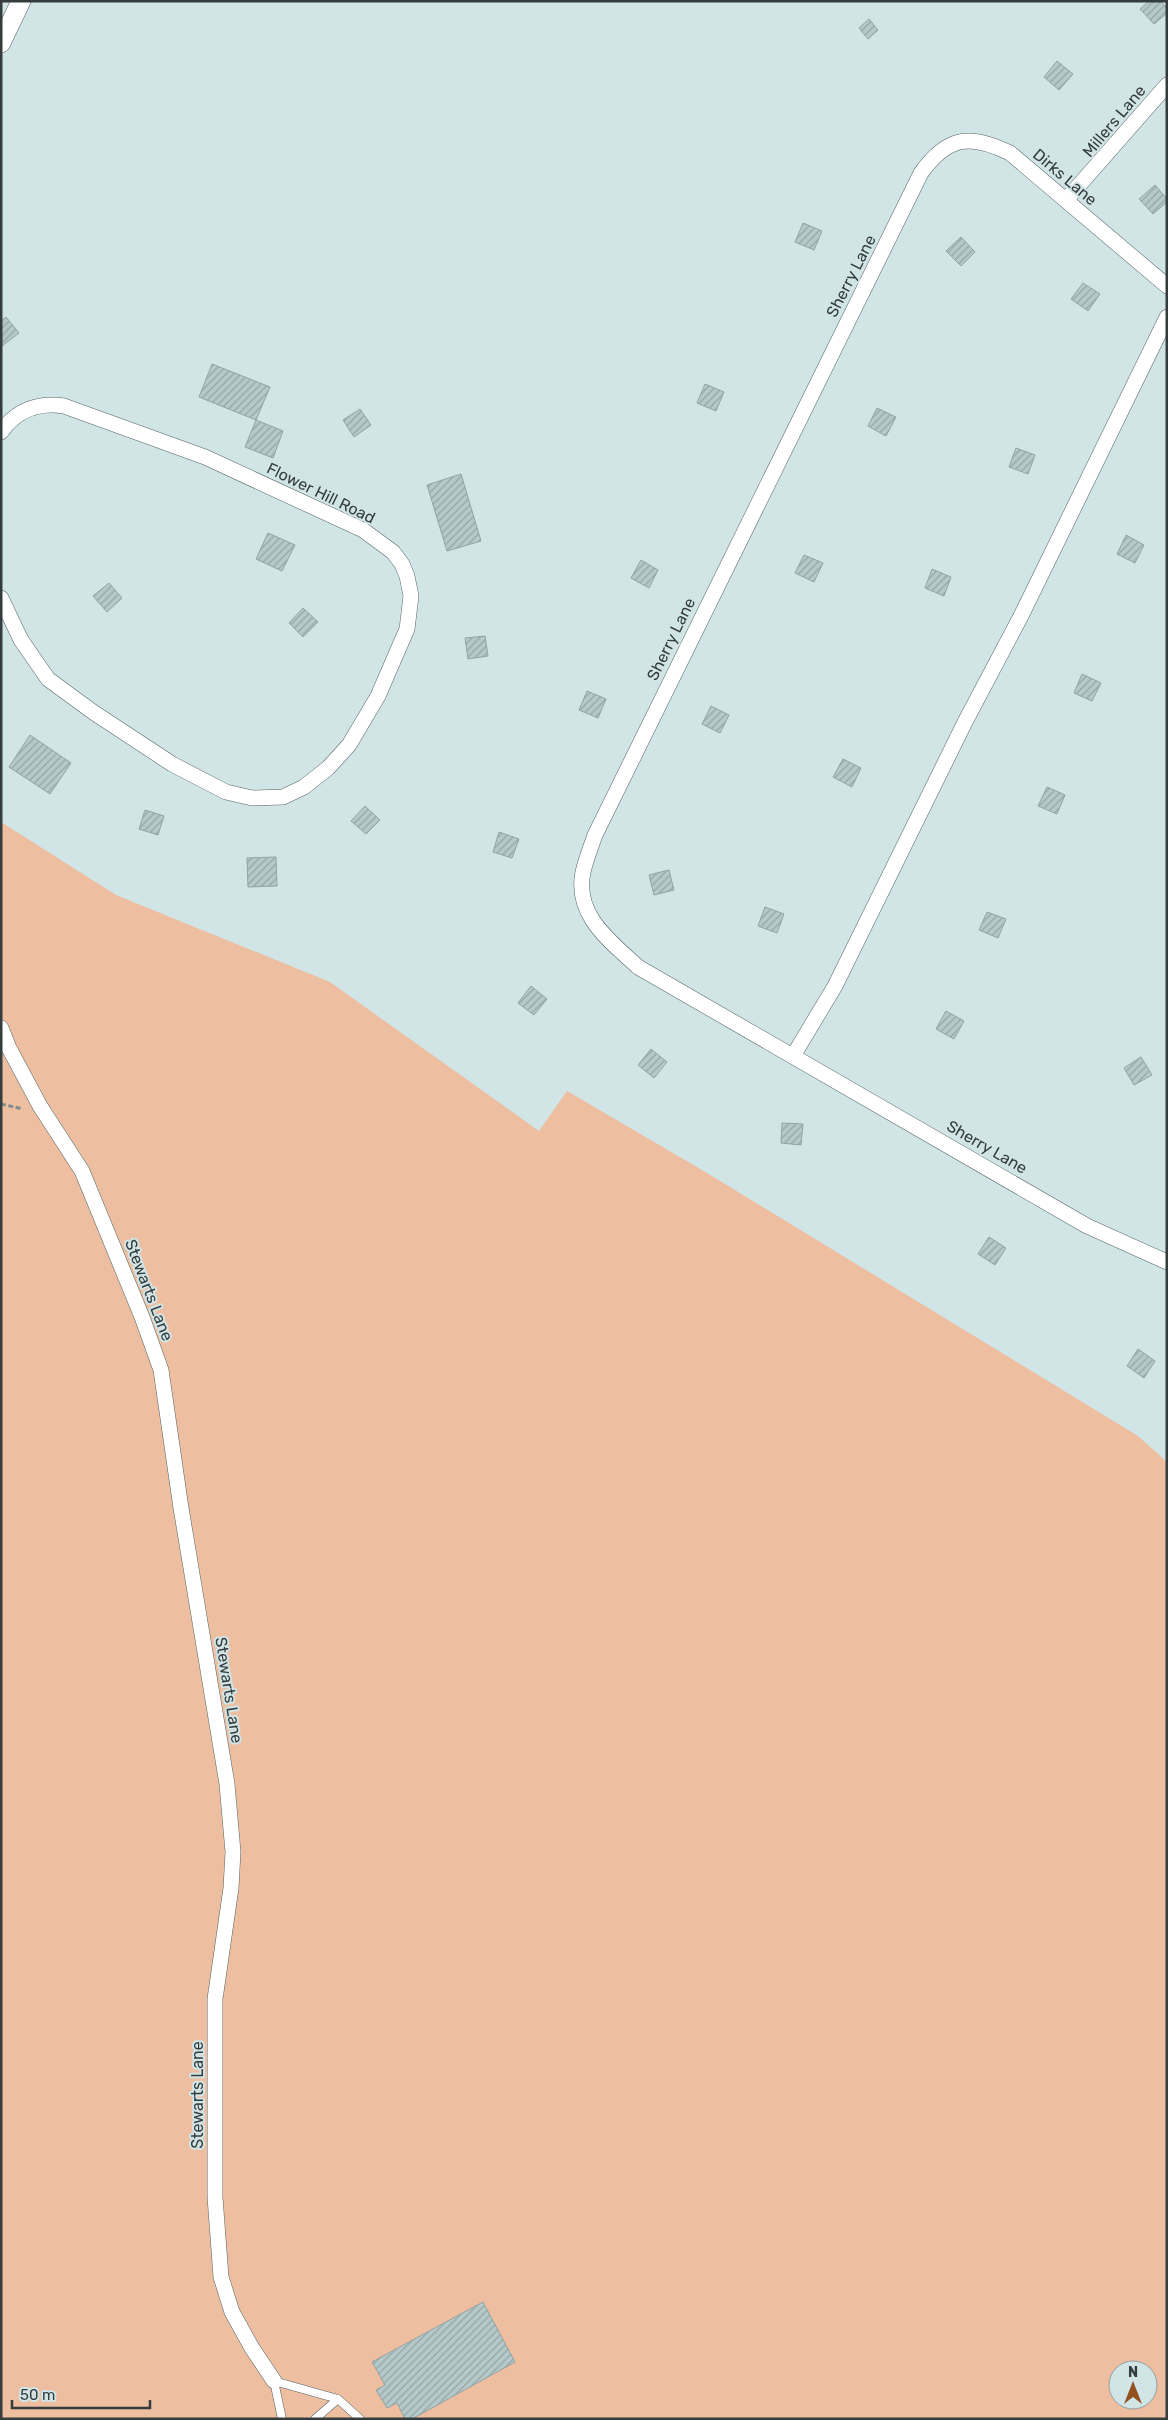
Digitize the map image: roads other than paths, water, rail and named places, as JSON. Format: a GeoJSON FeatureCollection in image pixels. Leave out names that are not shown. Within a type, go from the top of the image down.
{"type":"FeatureCollection","features":[{"type":"Feature","properties":{"kind":"street"},"geometry":{"type":"LineString","coordinates":[[3,36],[21,1]]}},
{"type":"Feature","properties":{"kind":"street","name":"Millers Lane"},"geometry":{"type":"LineString","coordinates":[[1066,200],[1167,85]]}},
{"type":"Feature","properties":{"kind":"street","name":"Dirks Lane"},"geometry":{"type":"LineString","coordinates":[[929,161],[943,148],[964,140],[988,142],[1010,154],[1167,286]]}},
{"type":"Feature","properties":{"kind":"street","name":"Sherry Lane"},"geometry":{"type":"LineString","coordinates":[[929,161],[921,173],[594,835],[583,873],[582,889],[586,910],[598,930],[638,967],[1088,1226],[1167,1262]]}},
{"type":"Feature","properties":{"kind":"street"},"geometry":{"type":"LineString","coordinates":[[793,1056],[835,986],[965,722],[1021,616],[1167,317]]}},
{"type":"Feature","properties":{"kind":"street","name":"Flower Hill Road"},"geometry":{"type":"LineString","coordinates":[[1,432],[8,422],[30,407],[64,406],[205,457],[362,530],[393,552],[402,564],[407,576],[411,596],[407,629],[391,670],[349,745],[328,768],[304,787],[283,797],[252,798],[226,792],[172,764],[93,712],[48,679],[21,640],[1,598]]}},
{"type":"Feature","properties":{"kind":"street","name":"Stewarts Lane"},"geometry":{"type":"LineString","coordinates":[[1,1028],[9,1048],[40,1106],[82,1171],[142,1317],[161,1370],[181,1508],[227,1784],[233,1852],[231,1888],[215,1999],[215,2197],[221,2278],[232,2312],[252,2348],[274,2381]]}},
{"type":"Feature","properties":{"kind":"lane"},"geometry":{"type":"LineString","coordinates":[[282,2419],[274,2381],[338,2399],[360,2419]]}},
{"type":"Feature","properties":{"kind":"lane"},"geometry":{"type":"LineString","coordinates":[[315,2419],[338,2399]]}}]}
